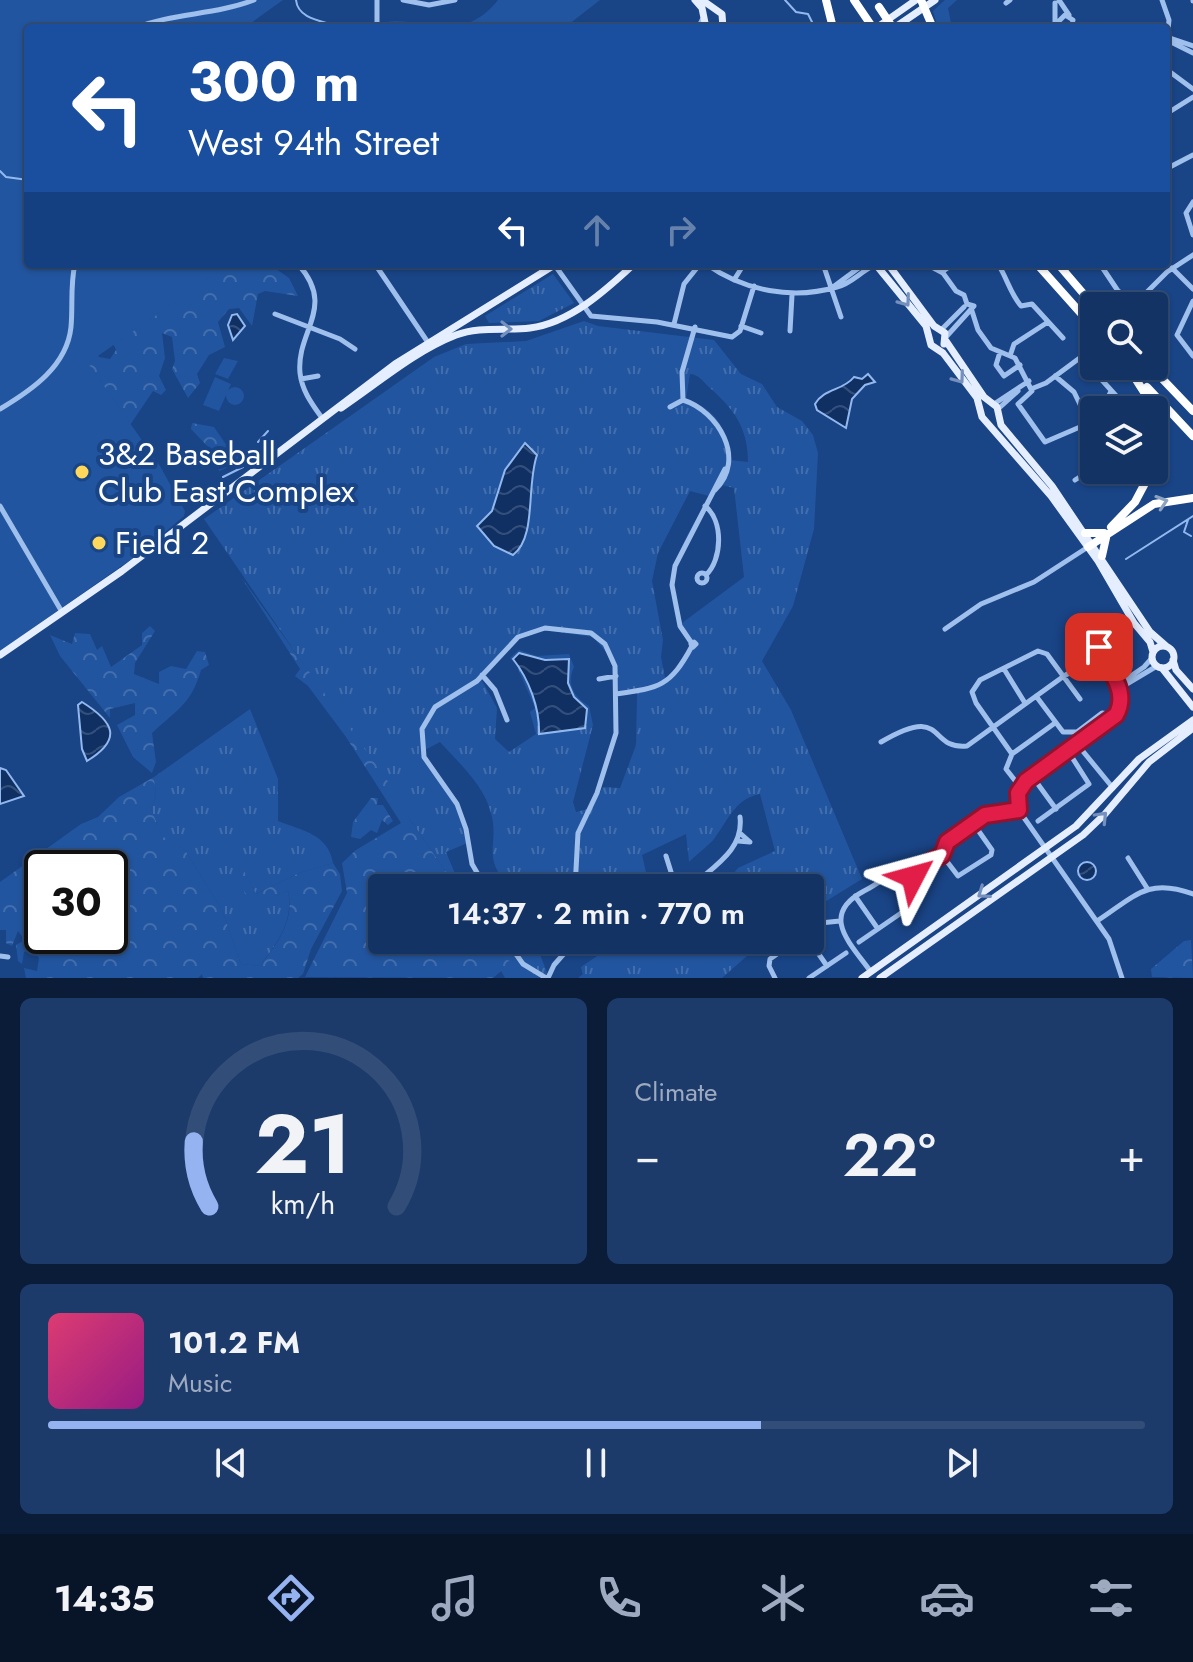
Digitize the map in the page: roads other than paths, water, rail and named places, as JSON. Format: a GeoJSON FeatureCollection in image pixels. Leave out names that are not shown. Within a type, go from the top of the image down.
{"type":"FeatureCollection","features":[{"type":"Feature","properties":{"kind":"highway"},"geometry":{"type":"LineString","coordinates":[[826,0],[832,24]]}},
{"type":"Feature","properties":{"kind":"highway"},"geometry":{"type":"LineString","coordinates":[[854,0],[871,24]]}},
{"type":"Feature","properties":{"kind":"highway"},"geometry":{"type":"LineString","coordinates":[[921,2],[931,24]]}},
{"type":"Feature","properties":{"kind":"highway"},"geometry":{"type":"LineString","coordinates":[[876,4],[891,24]]}},
{"type":"Feature","properties":{"kind":"highway"},"geometry":{"type":"LineString","coordinates":[[1041,268],[1080,312]]}},
{"type":"Feature","properties":{"kind":"highway"},"geometry":{"type":"LineString","coordinates":[[1061,268],[1082,292]]}},
{"type":"Feature","properties":{"kind":"highway"},"geometry":{"type":"LineString","coordinates":[[1141,380],[1193,436]]}},
{"type":"Feature","properties":{"kind":"highway"},"geometry":{"type":"LineString","coordinates":[[1164,380],[1193,409]]}},
{"type":"Feature","properties":{"kind":"highway"},"geometry":{"type":"LineString","coordinates":[[1102,556],[1106,534],[1135,502],[1145,484]]}},
{"type":"Feature","properties":{"kind":"highway"},"geometry":{"type":"LineString","coordinates":[[1091,545],[1154,504],[1193,498]]}},
{"type":"Feature","properties":{"kind":"highway"},"geometry":{"type":"LineString","coordinates":[[1085,533],[1106,534]]}},
{"type":"Feature","properties":{"kind":"main road"},"geometry":{"type":"LineString","coordinates":[[695,0],[704,21],[713,9]]}},
{"type":"Feature","properties":{"kind":"main road"},"geometry":{"type":"LineString","coordinates":[[702,0],[722,14],[722,24]]}},
{"type":"Feature","properties":{"kind":"main road"},"geometry":{"type":"LineString","coordinates":[[881,24],[921,2],[935,0]]}},
{"type":"Feature","properties":{"kind":"main road"},"geometry":{"type":"LineString","coordinates":[[898,24],[921,2]]}},
{"type":"Feature","properties":{"kind":"main road"},"geometry":{"type":"LineString","coordinates":[[0,655],[322,418],[549,268]]}},
{"type":"Feature","properties":{"kind":"main road"},"geometry":{"type":"LineString","coordinates":[[430,346],[472,331],[539,326],[582,305],[623,268]]}},
{"type":"Feature","properties":{"kind":"main road"},"geometry":{"type":"LineString","coordinates":[[881,268],[925,324],[928,338],[977,398],[986,420],[1102,556],[1150,632],[1173,652],[1177,672],[1193,689]]}},
{"type":"Feature","properties":{"kind":"main road"},"geometry":{"type":"LineString","coordinates":[[882,268],[943,335],[951,354],[995,407],[1003,427],[1018,442],[1085,533],[1136,625],[1149,640],[1152,655],[1193,707]]}},
{"type":"Feature","properties":{"kind":"main road"},"geometry":{"type":"LineString","coordinates":[[928,338],[943,335]]}},
{"type":"Feature","properties":{"kind":"main road"},"geometry":{"type":"LineString","coordinates":[[935,347],[943,335]]}},
{"type":"Feature","properties":{"kind":"main road"},"geometry":{"type":"LineString","coordinates":[[980,411],[995,407]]}},
{"type":"Feature","properties":{"kind":"main road"},"geometry":{"type":"LineString","coordinates":[[986,420],[994,419],[995,407]]}},
{"type":"Feature","properties":{"kind":"main road"},"geometry":{"type":"LineString","coordinates":[[1152,655],[1166,646]]}},
{"type":"Feature","properties":{"kind":"main road"},"geometry":{"type":"LineString","coordinates":[[1160,667],[1173,660]]}},
{"type":"Feature","properties":{"kind":"main road"},"geometry":{"type":"LineString","coordinates":[[1051,857],[1054,849],[1090,815],[1145,753],[1193,720]]}},
{"type":"Feature","properties":{"kind":"main road"},"geometry":{"type":"LineString","coordinates":[[879,978],[1092,828],[1143,767],[1193,728]]}},
{"type":"Feature","properties":{"kind":"main road"},"geometry":{"type":"LineString","coordinates":[[862,978],[1090,815]]}},
{"type":"Feature","properties":{"kind":"main road"},"geometry":{"type":"LineString","coordinates":[[996,896],[1044,856],[1046,848]]}},
{"type":"Feature","properties":{"kind":"main road"},"geometry":{"type":"LineString","coordinates":[[879,978],[919,938]]}},
{"type":"Feature","properties":{"kind":"street"},"geometry":{"type":"LineString","coordinates":[[149,24],[216,12],[254,0]]}},
{"type":"Feature","properties":{"kind":"street"},"geometry":{"type":"LineString","coordinates":[[377,0],[377,24]]}},
{"type":"Feature","properties":{"kind":"street"},"geometry":{"type":"LineString","coordinates":[[403,0],[439,5],[455,0]]}},
{"type":"Feature","properties":{"kind":"street"},"geometry":{"type":"LineString","coordinates":[[1162,0],[1169,24]]}},
{"type":"Feature","properties":{"kind":"street"},"geometry":{"type":"LineString","coordinates":[[1056,1],[1070,16],[1071,24]]}},
{"type":"Feature","properties":{"kind":"street"},"geometry":{"type":"LineString","coordinates":[[1056,1],[1058,24]]}},
{"type":"Feature","properties":{"kind":"street"},"geometry":{"type":"LineString","coordinates":[[1059,24],[1070,16]]}},
{"type":"Feature","properties":{"kind":"street"},"geometry":{"type":"LineString","coordinates":[[1189,45],[1193,53]]}},
{"type":"Feature","properties":{"kind":"street"},"geometry":{"type":"LineString","coordinates":[[1170,71],[1193,89]]}},
{"type":"Feature","properties":{"kind":"street"},"geometry":{"type":"LineString","coordinates":[[1170,111],[1193,97]]}},
{"type":"Feature","properties":{"kind":"street"},"geometry":{"type":"LineString","coordinates":[[1170,167],[1193,155]]}},
{"type":"Feature","properties":{"kind":"street"},"geometry":{"type":"LineString","coordinates":[[1193,202],[1186,217],[1193,235]]}},
{"type":"Feature","properties":{"kind":"street"},"geometry":{"type":"LineString","coordinates":[[1103,268],[1118,291],[1131,299],[1155,286],[1172,268],[1193,255]]}},
{"type":"Feature","properties":{"kind":"street"},"geometry":{"type":"LineString","coordinates":[[0,409],[37,384],[63,353],[71,329],[75,268]]}},
{"type":"Feature","properties":{"kind":"street"},"geometry":{"type":"LineString","coordinates":[[300,268],[314,294],[311,329],[302,354],[301,379],[306,394],[322,418]]}},
{"type":"Feature","properties":{"kind":"street"},"geometry":{"type":"LineString","coordinates":[[378,268],[430,346]]}},
{"type":"Feature","properties":{"kind":"street"},"geometry":{"type":"LineString","coordinates":[[558,268],[582,305],[596,318],[674,324],[734,337],[741,326],[754,286]]}},
{"type":"Feature","properties":{"kind":"street"},"geometry":{"type":"LineString","coordinates":[[674,324],[684,284],[699,268]]}},
{"type":"Feature","properties":{"kind":"street"},"geometry":{"type":"LineString","coordinates":[[711,268],[734,280],[792,295],[832,288],[873,268]]}},
{"type":"Feature","properties":{"kind":"street"},"geometry":{"type":"LineString","coordinates":[[734,280],[742,268]]}},
{"type":"Feature","properties":{"kind":"street"},"geometry":{"type":"LineString","coordinates":[[824,268],[841,317]]}},
{"type":"Feature","properties":{"kind":"street"},"geometry":{"type":"LineString","coordinates":[[832,288],[859,268]]}},
{"type":"Feature","properties":{"kind":"street"},"geometry":{"type":"LineString","coordinates":[[934,268],[964,295],[978,330],[991,348],[1010,356],[1020,365],[1029,381],[1031,394],[1018,404],[1045,442],[1080,426]]}},
{"type":"Feature","properties":{"kind":"street"},"geometry":{"type":"LineString","coordinates":[[942,272],[948,268]]}},
{"type":"Feature","properties":{"kind":"street"},"geometry":{"type":"LineString","coordinates":[[1001,268],[1009,281],[1012,296],[1021,306],[1032,304],[1063,338]]}},
{"type":"Feature","properties":{"kind":"street"},"geometry":{"type":"LineString","coordinates":[[1172,268],[1193,289]]}},
{"type":"Feature","properties":{"kind":"street"},"geometry":{"type":"LineString","coordinates":[[790,331],[792,295]]}},
{"type":"Feature","properties":{"kind":"street"},"geometry":{"type":"LineString","coordinates":[[1193,301],[1177,331],[1179,339],[1193,356]]}},
{"type":"Feature","properties":{"kind":"street"},"geometry":{"type":"LineString","coordinates":[[943,335],[968,308]]}},
{"type":"Feature","properties":{"kind":"street"},"geometry":{"type":"LineString","coordinates":[[275,314],[340,339],[355,349]]}},
{"type":"Feature","properties":{"kind":"street"},"geometry":{"type":"LineString","coordinates":[[1010,356],[1014,344],[1048,322]]}},
{"type":"Feature","properties":{"kind":"street"},"geometry":{"type":"LineString","coordinates":[[741,326],[761,333]]}},
{"type":"Feature","properties":{"kind":"street"},"geometry":{"type":"LineString","coordinates":[[683,400],[682,372],[695,327]]}},
{"type":"Feature","properties":{"kind":"street"},"geometry":{"type":"LineString","coordinates":[[1000,352],[996,365],[1004,376],[1020,365]]}},
{"type":"Feature","properties":{"kind":"street"},"geometry":{"type":"LineString","coordinates":[[1031,389],[1081,357],[1116,396]]}},
{"type":"Feature","properties":{"kind":"street"},"geometry":{"type":"LineString","coordinates":[[301,379],[318,376]]}},
{"type":"Feature","properties":{"kind":"street"},"geometry":{"type":"LineString","coordinates":[[1055,376],[1074,392],[1080,403]]}},
{"type":"Feature","properties":{"kind":"street"},"geometry":{"type":"LineString","coordinates":[[995,407],[1029,381]]}},
{"type":"Feature","properties":{"kind":"street"},"geometry":{"type":"LineString","coordinates":[[1109,396],[1111,391]]}},
{"type":"Feature","properties":{"kind":"street"},"geometry":{"type":"LineString","coordinates":[[616,694],[648,689],[666,680],[677,670],[692,644],[680,626],[673,579],[678,555],[725,469],[727,446],[720,427],[700,406],[683,400],[670,407]]}},
{"type":"Feature","properties":{"kind":"street"},"geometry":{"type":"LineString","coordinates":[[1075,480],[1080,477]]}},
{"type":"Feature","properties":{"kind":"street"},"geometry":{"type":"LineString","coordinates":[[0,506],[62,612]]}},
{"type":"Feature","properties":{"kind":"street"},"geometry":{"type":"LineString","coordinates":[[705,506],[716,521],[718,555],[706,575]]}},
{"type":"Feature","properties":{"kind":"street"},"geometry":{"type":"LineString","coordinates":[[945,629],[981,604],[1034,582],[1091,545]]}},
{"type":"Feature","properties":{"kind":"street"},"geometry":{"type":"LineString","coordinates":[[478,874],[472,864],[460,811],[426,762],[420,742],[424,723],[430,712],[482,675],[518,637],[545,628],[581,630],[599,638],[614,658],[615,741],[597,793],[578,833],[576,874]]}},
{"type":"Feature","properties":{"kind":"street"},"geometry":{"type":"LineString","coordinates":[[1085,630],[1119,686],[1121,704],[1116,715],[1020,787],[1018,808],[1097,921],[1117,955],[1122,978]]}},
{"type":"Feature","properties":{"kind":"street"},"geometry":{"type":"LineString","coordinates":[[1012,754],[972,696],[974,685],[1030,654],[1041,652],[1047,654],[1080,699]]}},
{"type":"Feature","properties":{"kind":"street"},"geometry":{"type":"LineString","coordinates":[[881,742],[905,728],[920,725],[962,747],[973,743],[1064,676],[1102,654]]}},
{"type":"Feature","properties":{"kind":"street"},"geometry":{"type":"LineString","coordinates":[[1119,686],[1144,667],[1152,655]]}},
{"type":"Feature","properties":{"kind":"street"},"geometry":{"type":"LineString","coordinates":[[1119,686],[1160,667]]}},
{"type":"Feature","properties":{"kind":"street"},"geometry":{"type":"LineString","coordinates":[[1004,669],[1025,703]]}},
{"type":"Feature","properties":{"kind":"street"},"geometry":{"type":"LineString","coordinates":[[482,675],[495,690],[507,720]]}},
{"type":"Feature","properties":{"kind":"street"},"geometry":{"type":"LineString","coordinates":[[599,679],[616,676]]}},
{"type":"Feature","properties":{"kind":"street"},"geometry":{"type":"LineString","coordinates":[[1036,696],[1055,723],[1071,733],[1088,726],[1102,713],[1116,715]]}},
{"type":"Feature","properties":{"kind":"street"},"geometry":{"type":"LineString","coordinates":[[1020,787],[1006,769],[1012,754],[1055,723]]}},
{"type":"Feature","properties":{"kind":"street"},"geometry":{"type":"LineString","coordinates":[[1077,744],[1103,780],[1113,788]]}},
{"type":"Feature","properties":{"kind":"street"},"geometry":{"type":"LineString","coordinates":[[1038,821],[1087,787],[1089,781],[1068,751]]}},
{"type":"Feature","properties":{"kind":"street"},"geometry":{"type":"LineString","coordinates":[[1032,776],[1056,809]]}},
{"type":"Feature","properties":{"kind":"street"},"geometry":{"type":"LineString","coordinates":[[859,942],[920,900],[925,890],[913,877],[914,871],[942,855],[947,842],[975,826],[988,813],[1018,808]]}},
{"type":"Feature","properties":{"kind":"street"},"geometry":{"type":"LineString","coordinates":[[706,874],[729,854],[738,841],[741,834],[740,817]]}},
{"type":"Feature","properties":{"kind":"street"},"geometry":{"type":"LineString","coordinates":[[942,855],[952,874],[958,876],[981,861],[992,850],[975,826]]}},
{"type":"Feature","properties":{"kind":"street"},"geometry":{"type":"LineString","coordinates":[[738,841],[750,842],[741,834]]}},
{"type":"Feature","properties":{"kind":"street"},"geometry":{"type":"LineString","coordinates":[[666,856],[672,874]]}},
{"type":"Feature","properties":{"kind":"street"},"geometry":{"type":"LineString","coordinates":[[1128,858],[1147,888]]}},
{"type":"Feature","properties":{"kind":"street"},"geometry":{"type":"LineString","coordinates":[[870,975],[843,933],[840,921],[845,906],[855,896],[897,874],[920,900]]}},
{"type":"Feature","properties":{"kind":"street"},"geometry":{"type":"LineString","coordinates":[[1097,921],[1147,888],[1173,887],[1193,894]]}},
{"type":"Feature","properties":{"kind":"street"},"geometry":{"type":"LineString","coordinates":[[855,896],[878,929]]}},
{"type":"Feature","properties":{"kind":"street"},"geometry":{"type":"LineString","coordinates":[[824,923],[840,921]]}},
{"type":"Feature","properties":{"kind":"street"},"geometry":{"type":"LineString","coordinates":[[809,978],[846,953]]}},
{"type":"Feature","properties":{"kind":"street"},"geometry":{"type":"LineString","coordinates":[[516,954],[523,964],[547,978],[564,954]]}},
{"type":"Feature","properties":{"kind":"street"},"geometry":{"type":"LineString","coordinates":[[773,976],[770,959],[777,954]]}},
{"type":"Feature","properties":{"kind":"street"},"geometry":{"type":"LineString","coordinates":[[819,954],[827,966]]}},
{"type":"Feature","properties":{"kind":"street"},"geometry":{"type":"LineString","coordinates":[[0,956],[8,957]]}},
{"type":"Feature","properties":{"kind":"water"},"geometry":{"type":"Polygon","coordinates":[[[237,314],[245,326],[233,340],[228,325],[232,315],[237,314]]]}},
{"type":"Feature","properties":{"kind":"water"},"geometry":{"type":"Polygon","coordinates":[[[868,374],[875,382],[865,385],[852,399],[846,428],[817,410],[815,404],[823,395],[854,377],[862,379],[868,374]]]}},
{"type":"Feature","properties":{"kind":"water"},"geometry":{"type":"Polygon","coordinates":[[[525,443],[537,455],[528,524],[520,547],[513,555],[494,546],[477,526],[492,511],[505,470],[525,443]]]}},
{"type":"Feature","properties":{"kind":"water"},"geometry":{"type":"Polygon","coordinates":[[[519,653],[545,660],[569,659],[568,683],[574,697],[587,709],[585,728],[539,734],[532,695],[513,659],[519,653]]]}},
{"type":"Feature","properties":{"kind":"water"},"geometry":{"type":"Polygon","coordinates":[[[82,702],[101,717],[110,731],[106,745],[87,761],[82,749],[78,705],[82,702]]]}},
{"type":"Feature","properties":{"kind":"water"},"geometry":{"type":"Polygon","coordinates":[[[0,768],[6,770],[24,796],[0,804],[0,768]]]}},
{"type":"Feature","properties":{"kind":"water"},"geometry":{"type":"Polygon","coordinates":[[[1083,862],[1091,862],[1096,871],[1094,878],[1083,880],[1078,875],[1078,867],[1083,862]]]}},
{"type":"Feature","properties":{"kind":"waterway"},"geometry":{"type":"LineString","coordinates":[[296,0],[307,16],[330,24]]}},
{"type":"Feature","properties":{"kind":"waterway"},"geometry":{"type":"LineString","coordinates":[[785,0],[796,12],[808,14],[813,24]]}},
{"type":"Feature","properties":{"kind":"waterway"},"geometry":{"type":"LineString","coordinates":[[0,171],[6,177],[24,179]]}},
{"type":"Feature","properties":{"kind":"waterway"},"geometry":{"type":"LineString","coordinates":[[258,442],[268,431]]}},
{"type":"Feature","properties":{"kind":"waterway"},"geometry":{"type":"LineString","coordinates":[[223,477],[243,467]]}},
{"type":"Feature","properties":{"kind":"waterway"},"geometry":{"type":"LineString","coordinates":[[1126,559],[1193,516]]}},
{"type":"Feature","properties":{"kind":"waterway"},"geometry":{"type":"LineString","coordinates":[[1188,520],[1184,532],[1191,536]]}},
{"type":"Feature","properties":{"kind":"place","name":"3&2 Baseball Club East Complex"},"geometry":{"type":"Point","coordinates":[82,472]}},
{"type":"Feature","properties":{"kind":"place","name":"Field 2"},"geometry":{"type":"Point","coordinates":[99,543]}}]}
